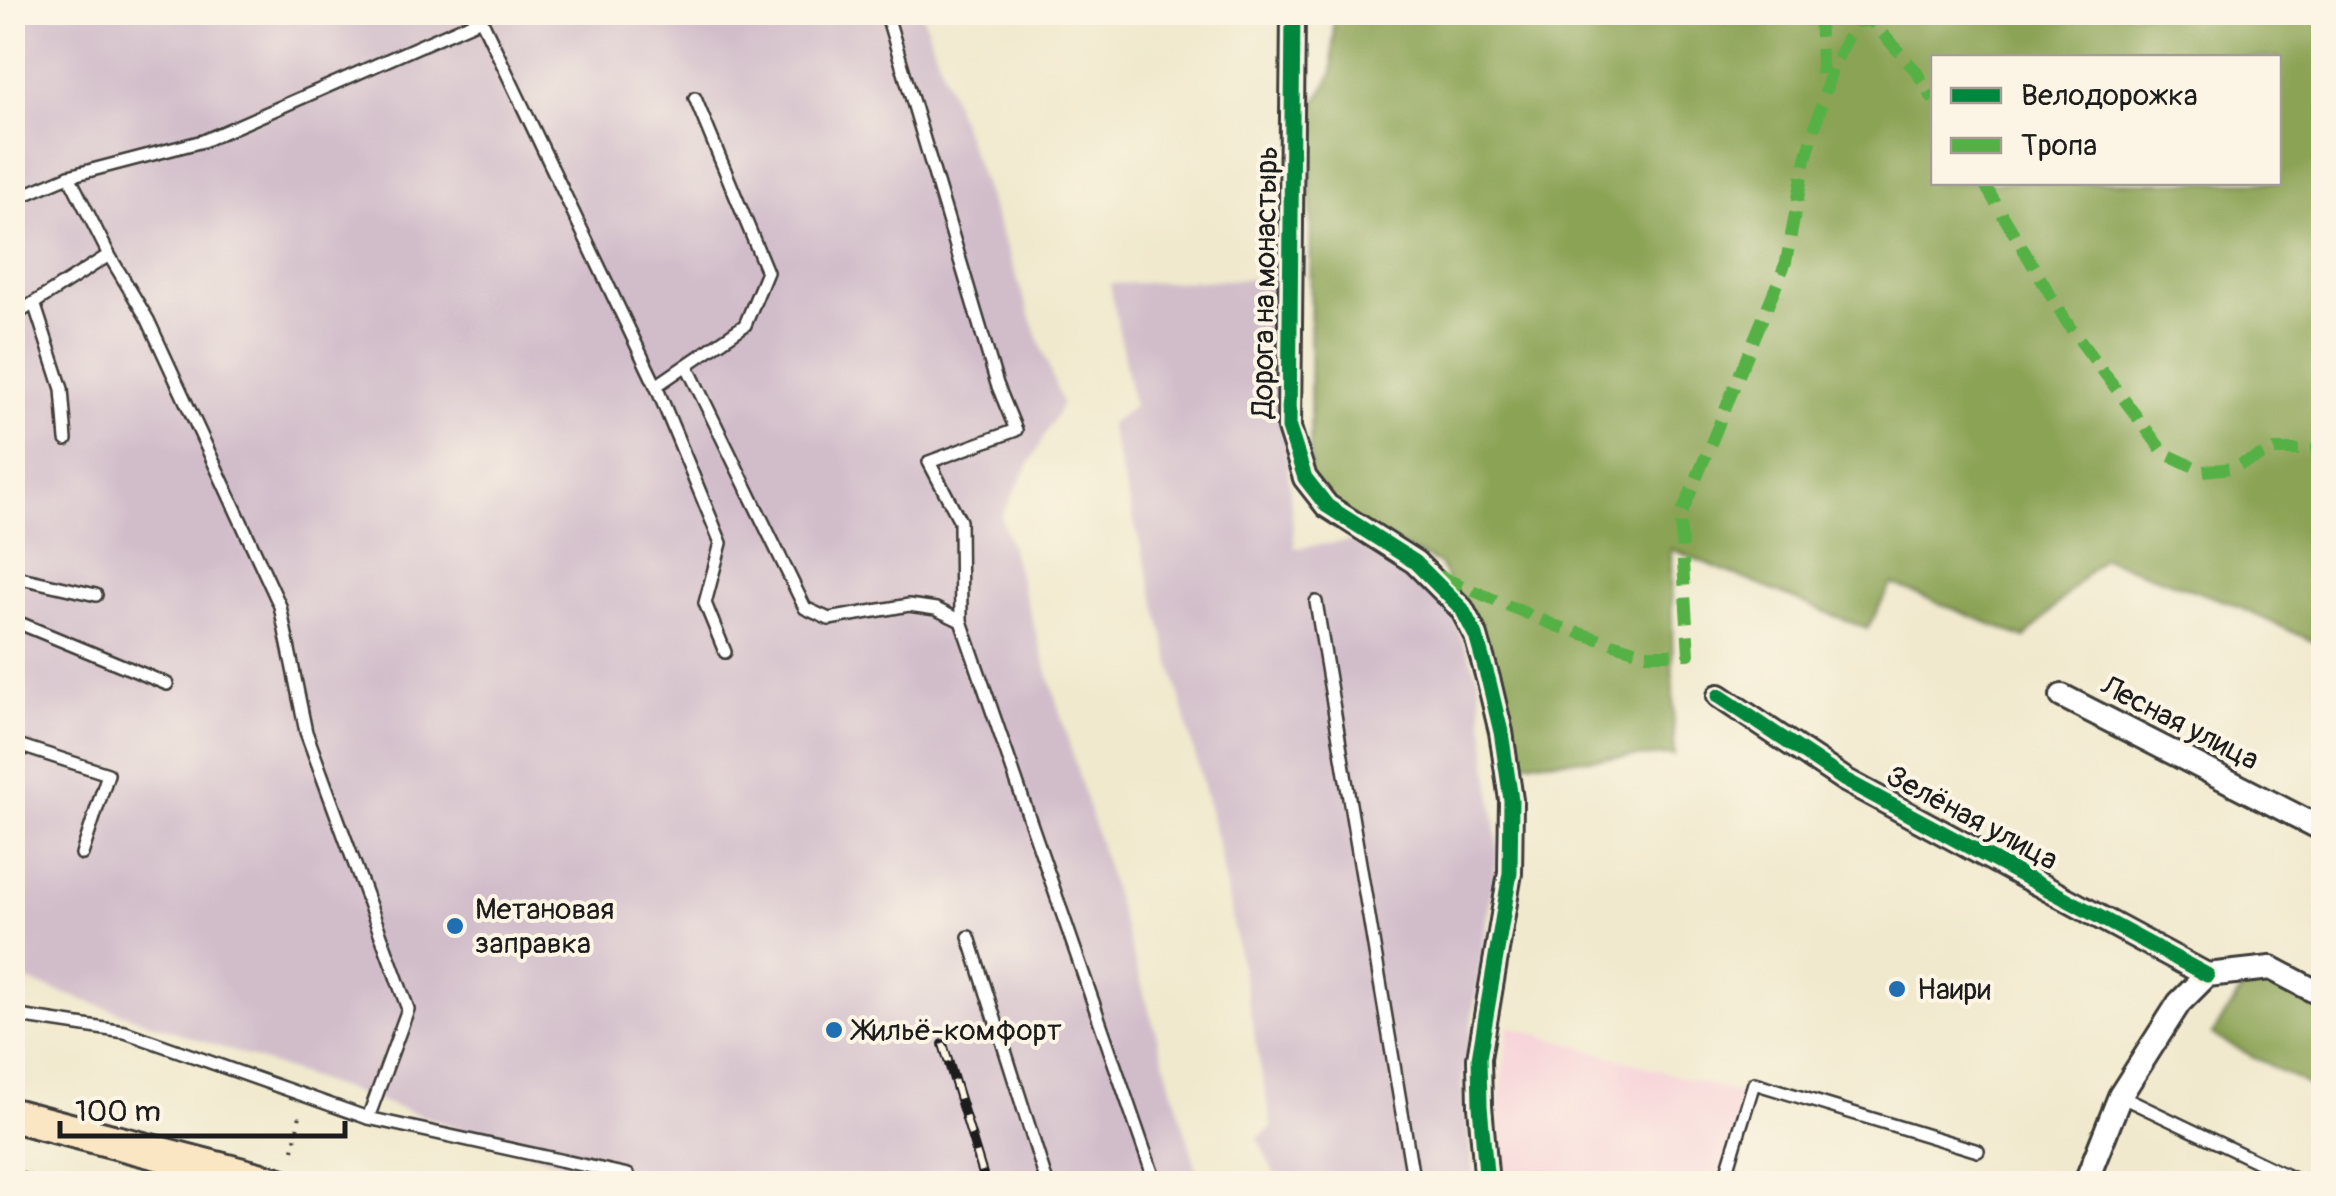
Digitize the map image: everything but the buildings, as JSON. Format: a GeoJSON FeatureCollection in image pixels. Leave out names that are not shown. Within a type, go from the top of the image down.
{"type":"FeatureCollection","features":[{"type":"Feature","properties":{"kind":"main road"},"geometry":{"type":"LineString","coordinates":[[12,1115],[277,1184]]}},
{"type":"Feature","properties":{"kind":"street","name":"Дорога на монастырь"},"geometry":{"type":"LineString","coordinates":[[1294,12],[1289,428],[1305,478],[1327,506],[1415,562],[1462,609],[1476,636],[1501,732],[1512,800],[1510,873],[1479,1058],[1487,1184]]}},
{"type":"Feature","properties":{"kind":"street","name":"Зелёная улица"},"geometry":{"type":"LineString","coordinates":[[1719,696],[1844,780],[2207,975]]}},
{"type":"Feature","properties":{"kind":"street","name":"Лесная улица"},"geometry":{"type":"LineString","coordinates":[[2062,696],[2324,830]]}},
{"type":"Feature","properties":{"kind":"street"},"geometry":{"type":"LineString","coordinates":[[2085,1184],[2120,1096],[2179,1003],[2207,975],[2271,968],[2324,996]]}},
{"type":"Feature","properties":{"kind":"lane"},"geometry":{"type":"LineString","coordinates":[[886,12],[996,384],[1016,430],[929,462],[960,521],[961,621],[1156,1184]]}},
{"type":"Feature","properties":{"kind":"lane"},"geometry":{"type":"LineString","coordinates":[[12,200],[68,176],[204,141],[482,19],[656,386],[721,543],[705,603],[725,652]]}},
{"type":"Feature","properties":{"kind":"lane"},"geometry":{"type":"LineString","coordinates":[[656,386],[745,326],[767,272],[696,98]]}},
{"type":"Feature","properties":{"kind":"lane"},"geometry":{"type":"LineString","coordinates":[[68,176],[148,320],[280,606],[306,732],[408,1008],[368,1118]]}},
{"type":"Feature","properties":{"kind":"lane"},"geometry":{"type":"LineString","coordinates":[[12,316],[109,254]]}},
{"type":"Feature","properties":{"kind":"lane"},"geometry":{"type":"LineString","coordinates":[[34,303],[62,389],[66,440]]}},
{"type":"Feature","properties":{"kind":"lane"},"geometry":{"type":"LineString","coordinates":[[687,366],[805,608],[829,618],[909,605],[936,609],[961,621]]}},
{"type":"Feature","properties":{"kind":"lane"},"geometry":{"type":"LineString","coordinates":[[12,576],[96,596]]}},
{"type":"Feature","properties":{"kind":"lane"},"geometry":{"type":"LineString","coordinates":[[1316,602],[1414,1184]]}},
{"type":"Feature","properties":{"kind":"lane"},"geometry":{"type":"LineString","coordinates":[[12,620],[167,684]]}},
{"type":"Feature","properties":{"kind":"lane"},"geometry":{"type":"LineString","coordinates":[[12,744],[108,774],[82,854]]}},
{"type":"Feature","properties":{"kind":"lane"},"geometry":{"type":"LineString","coordinates":[[969,937],[1046,1180],[1038,1184]]}},
{"type":"Feature","properties":{"kind":"lane"},"geometry":{"type":"LineString","coordinates":[[12,1015],[124,1032],[368,1118],[628,1175],[634,1184]]}},
{"type":"Feature","properties":{"kind":"lane"},"geometry":{"type":"LineString","coordinates":[[1723,1184],[1754,1084],[1978,1151]]}},
{"type":"Feature","properties":{"kind":"lane"},"geometry":{"type":"LineString","coordinates":[[2120,1096],[2300,1182]]}},
{"type":"Feature","properties":{"kind":"lane"},"geometry":{"type":"LineString","coordinates":[[12,1178],[37,1184]]}},
{"type":"Feature","properties":{"kind":"path"},"geometry":{"type":"LineString","coordinates":[[293,1150],[304,1096]]}},
{"type":"Feature","properties":{"kind":"shaded area"},"geometry":{"type":"Polygon","coordinates":[[[13,13],[922,13],[1062,404],[1001,516],[1201,1183],[618,1183],[13,976],[13,13]]]}},
{"type":"Feature","properties":{"kind":"shaded area"},"geometry":{"type":"Polygon","coordinates":[[[1283,278],[1282,400],[1295,548],[1350,541],[1418,581],[1450,612],[1478,676],[1498,849],[1462,1086],[1475,1183],[1278,1183],[1258,1138],[1272,1128],[1217,840],[1109,425],[1133,406],[1110,284],[1283,278]]]}},
{"type":"Feature","properties":{"kind":"shaded area"},"geometry":{"type":"Polygon","coordinates":[[[1509,1026],[1750,1097],[1723,1183],[1504,1184],[1498,1104],[1509,1026]]]}},
{"type":"Feature","properties":{"kind":"green space"},"geometry":{"type":"Polygon","coordinates":[[[1334,13],[2323,13],[2323,646],[2230,603],[2102,558],[2025,638],[1892,584],[1867,629],[1671,549],[1674,755],[1525,762],[1440,564],[1310,502],[1311,111],[1332,75],[1334,13]]]}},
{"type":"Feature","properties":{"kind":"green space"},"geometry":{"type":"Polygon","coordinates":[[[2252,975],[2323,1012],[2323,1093],[2212,1035],[2252,975]]]}},
{"type":"Feature","properties":{"kind":"railway"},"geometry":{"type":"LineString","coordinates":[[943,1044],[986,1184]]}},
{"type":"Feature","properties":{"kind":"marked path"},"geometry":{"type":"LineString","coordinates":[[1819,12],[1822,86]]}},
{"type":"Feature","properties":{"kind":"marked path"},"geometry":{"type":"LineString","coordinates":[[1439,576],[1556,626],[1647,654],[1689,654],[1680,518],[1786,262],[1804,166],[1832,68],[1856,22],[1871,21],[1916,71],[1931,96]]}},
{"type":"Feature","properties":{"kind":"marked path"},"geometry":{"type":"LineString","coordinates":[[1985,185],[2069,326],[2164,453],[2203,471],[2232,468],[2275,450],[2324,450]]}},
{"type":"Feature","properties":{"kind":"cycle path"},"geometry":{"type":"LineString","coordinates":[[1293,12],[1289,428],[1305,478],[1327,506],[1415,562],[1462,609],[1476,636],[1501,732],[1511,800],[1510,873],[1479,1058],[1487,1184]]}},
{"type":"Feature","properties":{"kind":"cycle path"},"geometry":{"type":"LineString","coordinates":[[1719,696],[1845,780],[2207,975]]}},
{"type":"Feature","properties":{"kind":"place","name":"Метановая заправка"},"geometry":{"type":"Point","coordinates":[455,926]}},
{"type":"Feature","properties":{"kind":"place","name":"Наири"},"geometry":{"type":"Point","coordinates":[1897,989]}},
{"type":"Feature","properties":{"kind":"place","name":"Жильё-комфорт"},"geometry":{"type":"Point","coordinates":[834,1030]}}]}
